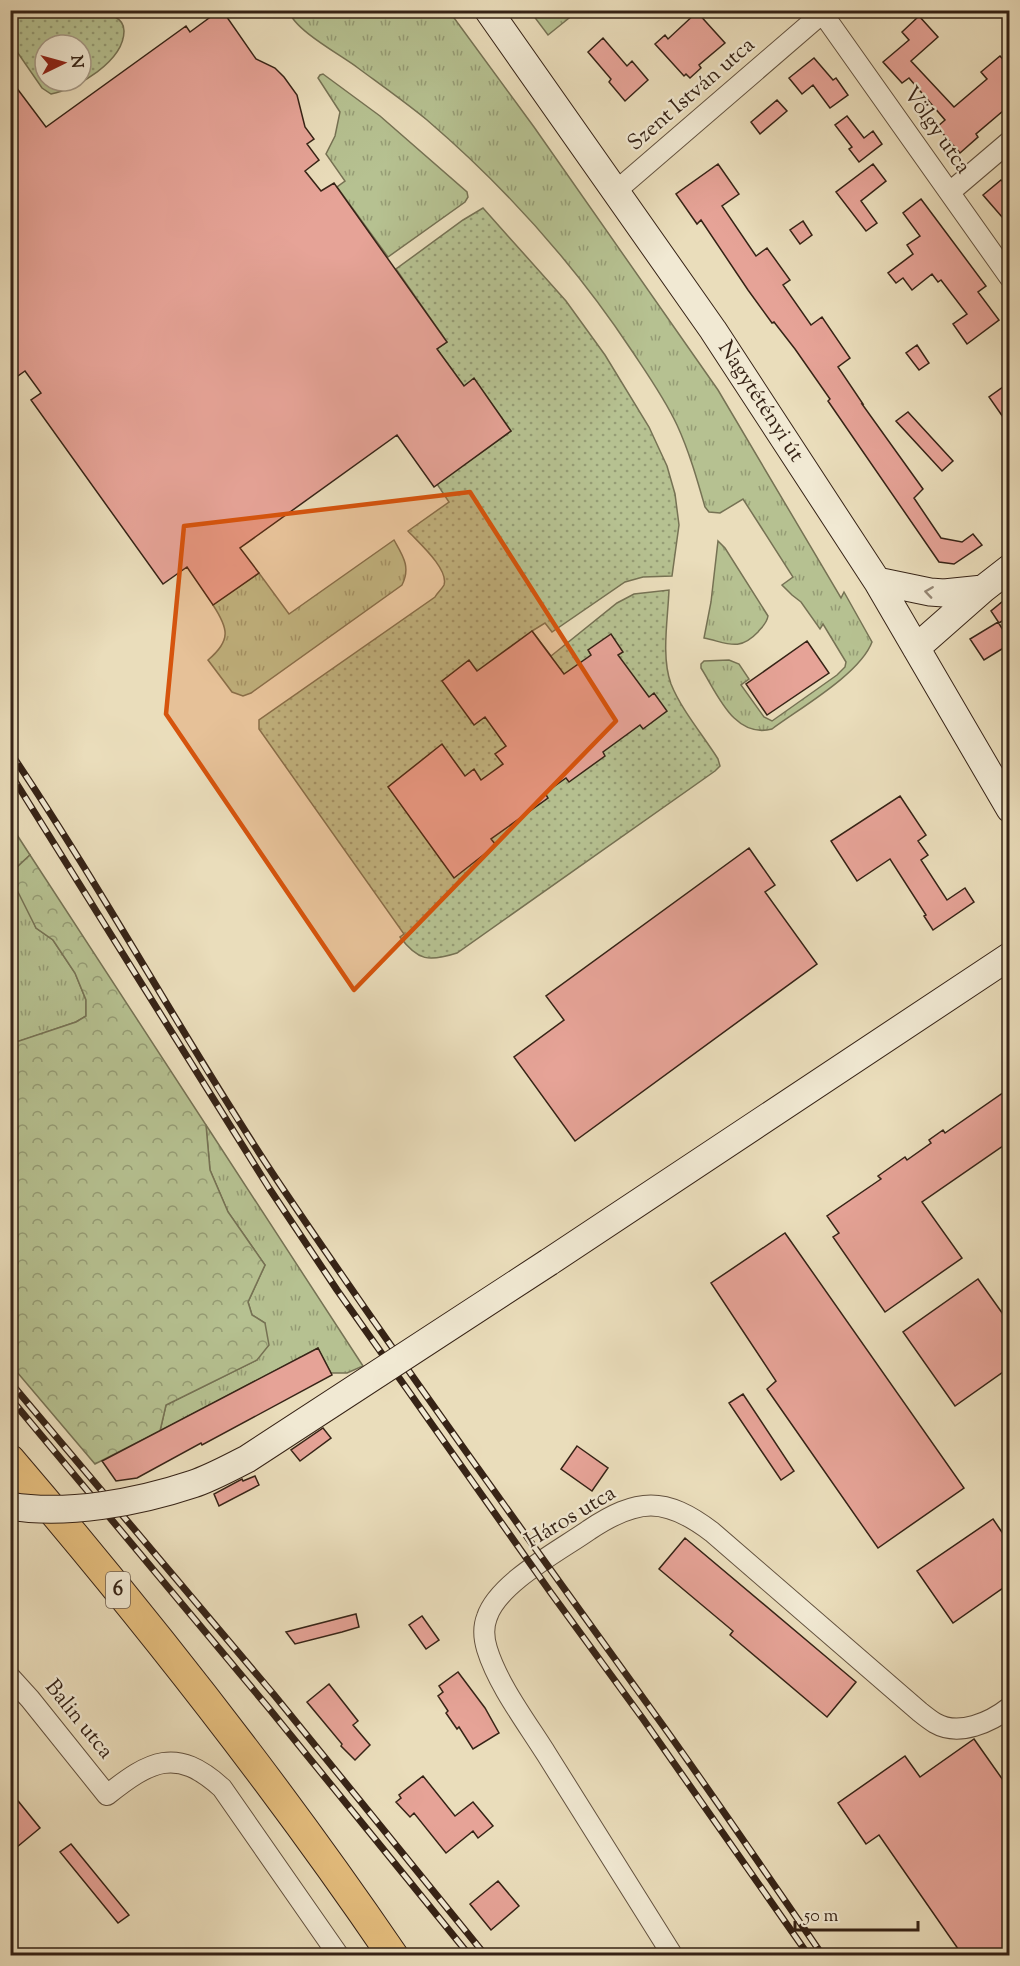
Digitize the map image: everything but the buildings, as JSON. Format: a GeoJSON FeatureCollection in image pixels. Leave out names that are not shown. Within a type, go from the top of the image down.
{"type":"FeatureCollection","features":[{"type":"Feature","properties":{"kind":"main road","name":"6"},"geometry":{"type":"LineString","coordinates":[[10,1460],[68,1527],[225,1722],[346,1886],[393,1956]]}},
{"type":"Feature","properties":{"kind":"street","name":"Nagytétényi út"},"geometry":{"type":"LineString","coordinates":[[488,10],[714,330],[877,581],[1010,808]]}},
{"type":"Feature","properties":{"kind":"street","name":"Szent István utca"},"geometry":{"type":"LineString","coordinates":[[616,191],[824,12]]}},
{"type":"Feature","properties":{"kind":"street","name":"Völgy utca"},"geometry":{"type":"LineString","coordinates":[[824,12],[1010,278]]}},
{"type":"Feature","properties":{"kind":"street"},"geometry":{"type":"LineString","coordinates":[[950,192],[1010,141]]}},
{"type":"Feature","properties":{"kind":"street"},"geometry":{"type":"LineString","coordinates":[[916,648],[1010,568]]}},
{"type":"Feature","properties":{"kind":"street"},"geometry":{"type":"LineString","coordinates":[[877,581],[930,592],[983,589]]}},
{"type":"Feature","properties":{"kind":"street"},"geometry":{"type":"LineString","coordinates":[[10,1506],[83,1508],[138,1499],[194,1484],[247,1460],[1008,957]]}},
{"type":"Feature","properties":{"kind":"street","name":"Háros utca"},"geometry":{"type":"LineString","coordinates":[[673,1956],[493,1665],[486,1648],[484,1632],[486,1620],[494,1602],[509,1586],[619,1512],[635,1506],[666,1506],[681,1511],[712,1532],[937,1725],[952,1728],[982,1724],[1010,1707]]}},
{"type":"Feature","properties":{"kind":"street","name":"Balin utca"},"geometry":{"type":"LineString","coordinates":[[10,1677],[107,1795],[133,1774],[154,1765],[169,1762],[188,1764],[207,1775],[222,1788],[339,1956]]}},
{"type":"Feature","properties":{"kind":"highlighted area"},"geometry":{"type":"Polygon","coordinates":[[[470,492],[616,721],[354,990],[166,714],[184,526],[470,492]]]}},
{"type":"Feature","properties":{"kind":"green space"},"geometry":{"type":"Polygon","coordinates":[[[11,11],[111,15],[119,20],[124,31],[122,42],[116,53],[93,75],[93,33],[33,33],[33,75],[11,43],[11,11]]]}},
{"type":"Feature","properties":{"kind":"green space"},"geometry":{"type":"Polygon","coordinates":[[[289,11],[449,11],[534,127],[718,390],[841,598],[844,592],[872,642],[855,666],[842,678],[772,729],[759,730],[747,727],[728,712],[701,668],[704,661],[729,660],[739,664],[749,679],[741,685],[764,717],[772,721],[837,675],[845,667],[846,662],[823,624],[820,629],[801,602],[782,585],[793,577],[743,499],[720,513],[709,512],[705,507],[685,445],[667,406],[610,319],[563,258],[511,200],[456,146],[402,100],[309,34],[289,11]]]}},
{"type":"Feature","properties":{"kind":"green space"},"geometry":{"type":"Polygon","coordinates":[[[530,11],[573,11],[574,14],[548,35],[530,11]]]}},
{"type":"Feature","properties":{"kind":"green space"},"geometry":{"type":"Polygon","coordinates":[[[323,74],[380,116],[467,192],[468,197],[465,202],[388,257],[337,187],[345,181],[326,154],[335,136],[340,112],[318,78],[323,74]]]}},
{"type":"Feature","properties":{"kind":"green space"},"geometry":{"type":"Polygon","coordinates":[[[483,208],[566,301],[605,355],[649,427],[667,466],[675,494],[679,525],[672,576],[643,577],[625,582],[552,632],[545,623],[532,631],[551,656],[617,603],[634,594],[669,590],[666,662],[671,684],[687,713],[718,759],[720,766],[457,953],[431,958],[413,951],[400,937],[404,934],[259,729],[259,720],[435,597],[444,585],[442,571],[408,531],[449,502],[437,484],[511,431],[474,379],[464,386],[437,349],[447,342],[396,269],[483,208]]]}},
{"type":"Feature","properties":{"kind":"green space"},"geometry":{"type":"Polygon","coordinates":[[[394,540],[406,567],[402,585],[251,693],[243,696],[232,692],[208,660],[221,646],[225,634],[222,620],[213,605],[259,573],[289,614],[394,540]]]}},
{"type":"Feature","properties":{"kind":"green space"},"geometry":{"type":"Polygon","coordinates":[[[718,541],[725,548],[768,616],[758,632],[739,644],[727,644],[704,638],[718,541]]]}},
{"type":"Feature","properties":{"kind":"green space"},"geometry":{"type":"Polygon","coordinates":[[[10,824],[30,855],[14,870],[36,928],[53,940],[75,973],[86,1000],[86,1016],[76,1022],[11,1044],[10,824]]]}},
{"type":"Feature","properties":{"kind":"green space"},"geometry":{"type":"Polygon","coordinates":[[[30,855],[206,1125],[210,1170],[228,1212],[265,1265],[248,1302],[252,1315],[265,1323],[269,1345],[257,1360],[166,1405],[160,1431],[95,1464],[11,1365],[10,1044],[76,1022],[86,1016],[86,1000],[75,973],[53,940],[36,928],[15,886],[12,876],[14,870],[30,855]]]}},
{"type":"Feature","properties":{"kind":"green space"},"geometry":{"type":"Polygon","coordinates":[[[206,1125],[363,1366],[347,1373],[331,1373],[318,1348],[160,1431],[166,1405],[257,1360],[265,1323],[252,1315],[248,1302],[265,1265],[228,1212],[210,1170],[206,1125]]]}},
{"type":"Feature","properties":{"kind":"railway"},"geometry":{"type":"LineString","coordinates":[[10,752],[281,1186],[424,1393],[688,1761],[823,1956]]}},
{"type":"Feature","properties":{"kind":"railway"},"geometry":{"type":"LineString","coordinates":[[10,773],[269,1188],[337,1290],[809,1956]]}},
{"type":"Feature","properties":{"kind":"railway"},"geometry":{"type":"LineString","coordinates":[[10,1382],[275,1696],[486,1956]]}},
{"type":"Feature","properties":{"kind":"railway"},"geometry":{"type":"LineString","coordinates":[[10,1398],[267,1706],[470,1956]]}}]}
